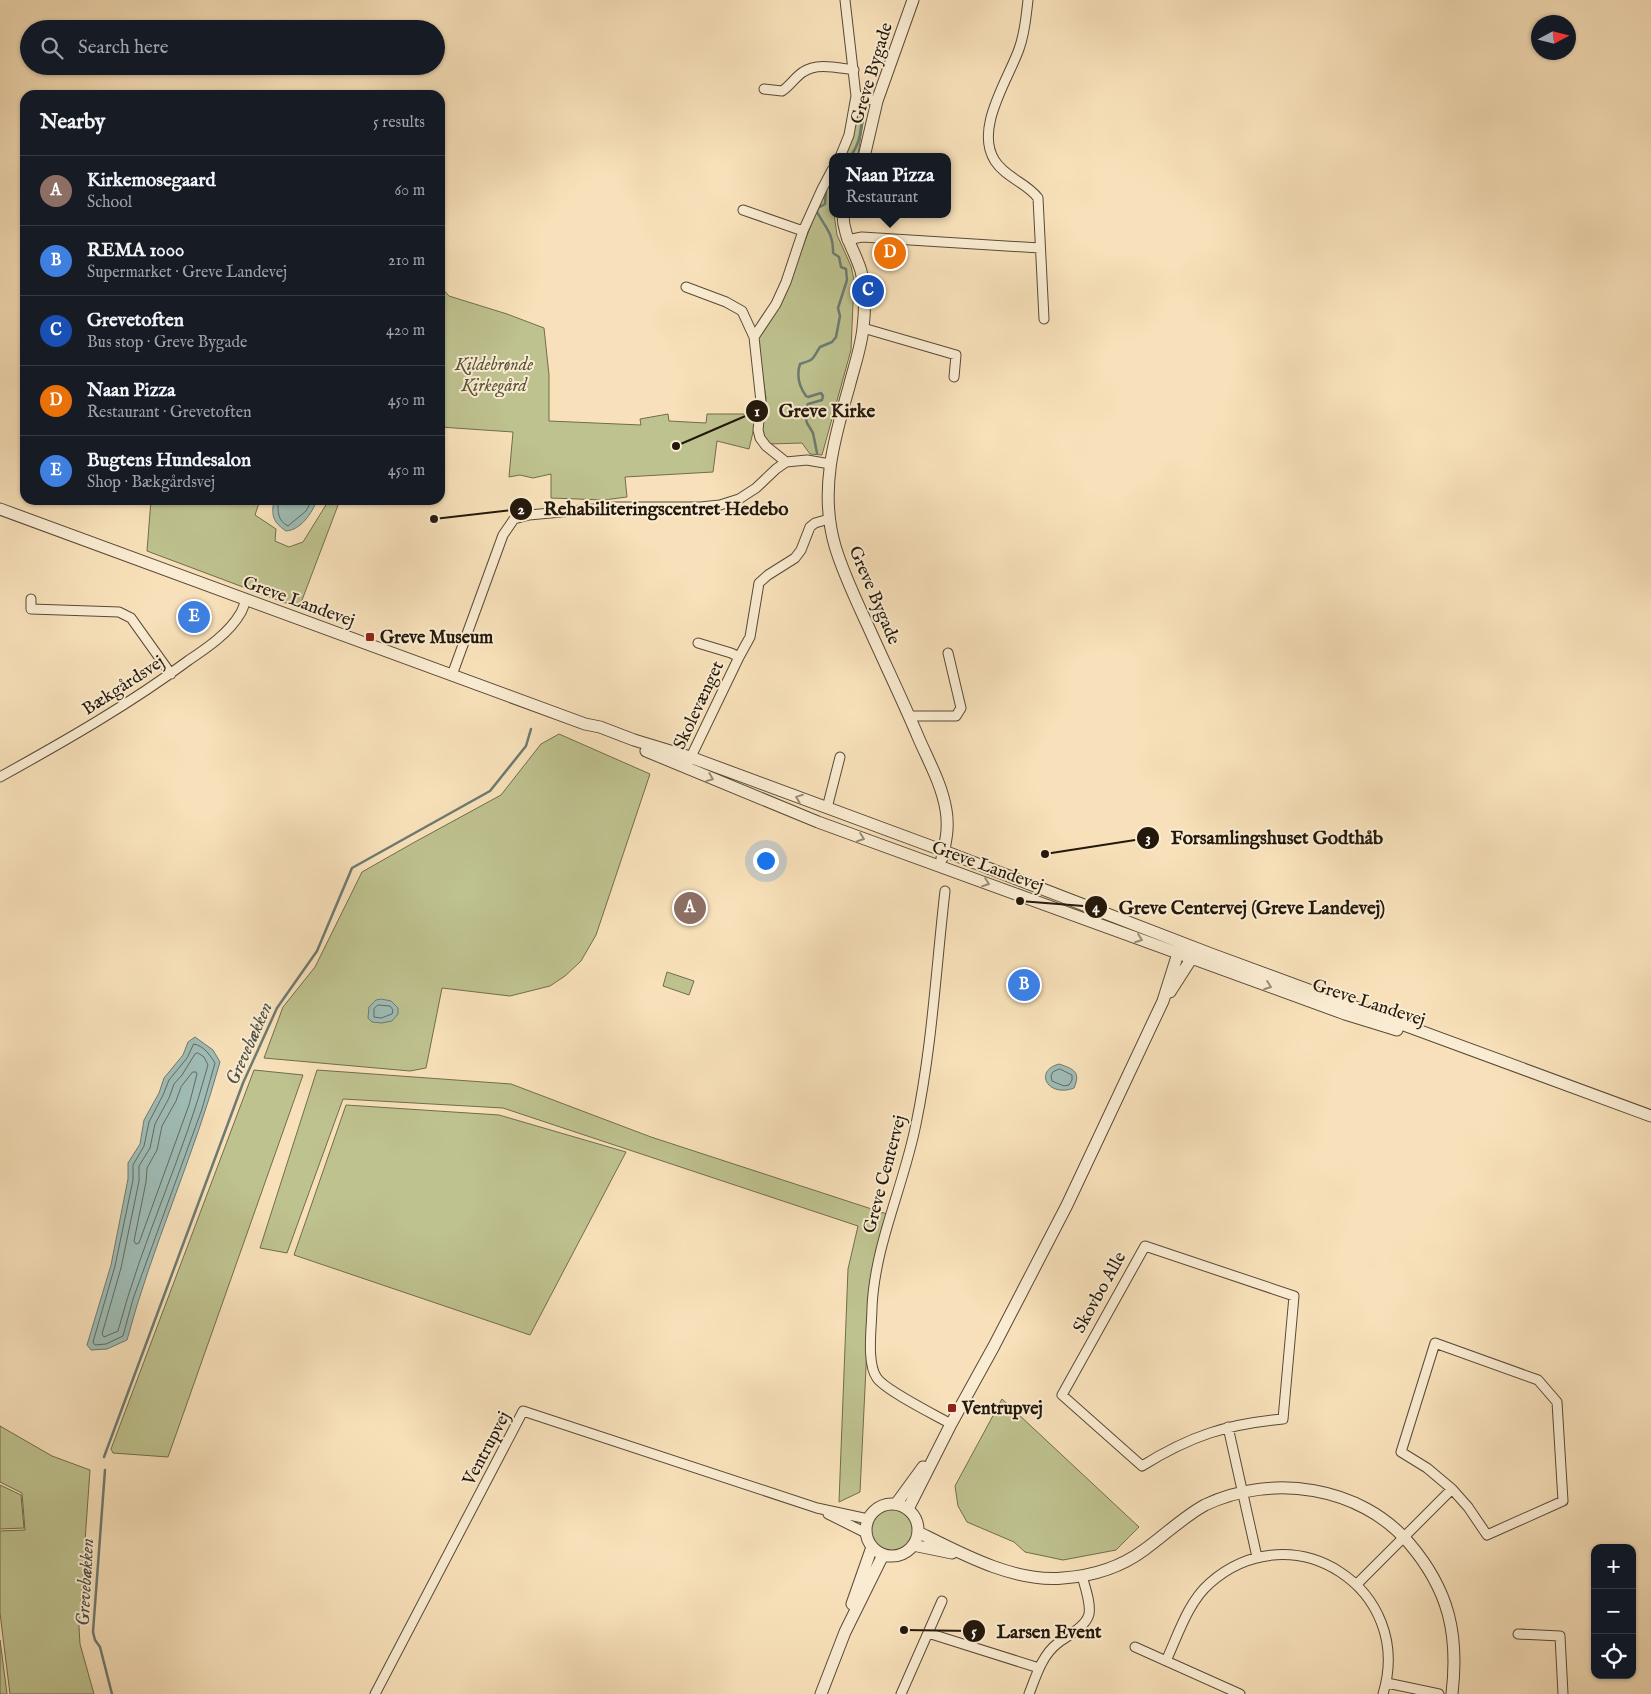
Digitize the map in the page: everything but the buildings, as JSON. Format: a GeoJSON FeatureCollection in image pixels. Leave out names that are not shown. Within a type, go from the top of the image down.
{"type":"FeatureCollection","features":[{"type":"Feature","properties":{"kind":"street"},"geometry":{"type":"LineString","coordinates":[[842,153],[849,135],[856,96],[845,0]]}},
{"type":"Feature","properties":{"kind":"street","name":"Greve Bygade"},"geometry":{"type":"LineString","coordinates":[[865,153],[877,101],[913,0]]}},
{"type":"Feature","properties":{"kind":"street"},"geometry":{"type":"LineString","coordinates":[[1028,0],[1025,30],[1019,50],[994,108],[988,138],[994,159],[1001,169],[1038,198],[1044,319]]}},
{"type":"Feature","properties":{"kind":"street"},"geometry":{"type":"LineString","coordinates":[[764,89],[782,91],[788,88],[802,72],[814,67],[854,70]]}},
{"type":"Feature","properties":{"kind":"street"},"geometry":{"type":"LineString","coordinates":[[856,96],[877,101]]}},
{"type":"Feature","properties":{"kind":"street"},"geometry":{"type":"LineString","coordinates":[[754,337],[776,304],[786,282],[803,231],[829,176]]}},
{"type":"Feature","properties":{"kind":"street"},"geometry":{"type":"LineString","coordinates":[[742,210],[803,231]]}},
{"type":"Feature","properties":{"kind":"street","name":"Greve Bygade"},"geometry":{"type":"LineString","coordinates":[[844,218],[847,240],[856,257],[861,273],[864,301],[863,328],[830,464],[827,496],[829,519],[846,578],[937,779],[945,806],[947,837],[940,867]]}},
{"type":"Feature","properties":{"kind":"street"},"geometry":{"type":"LineString","coordinates":[[847,240],[868,238],[1040,248]]}},
{"type":"Feature","properties":{"kind":"street"},"geometry":{"type":"LineString","coordinates":[[686,287],[726,302],[742,311],[754,337],[761,402],[758,430],[760,438],[766,446],[786,462]]}},
{"type":"Feature","properties":{"kind":"street"},"geometry":{"type":"LineString","coordinates":[[863,328],[956,354],[954,377]]}},
{"type":"Feature","properties":{"kind":"street"},"geometry":{"type":"LineString","coordinates":[[452,675],[503,535],[514,519],[529,515],[615,507],[700,507],[720,505],[739,499],[756,488],[786,462],[807,460],[830,464]]}},
{"type":"Feature","properties":{"kind":"street","name":"Greve Landevej"},"geometry":{"type":"LineString","coordinates":[[0,509],[585,724],[598,732],[827,808],[944,851],[1180,948]]}},
{"type":"Feature","properties":{"kind":"street","name":"Skolevænget"},"geometry":{"type":"LineString","coordinates":[[689,762],[750,637],[759,582],[795,558],[802,550],[810,527],[815,523],[829,519]]}},
{"type":"Feature","properties":{"kind":"street"},"geometry":{"type":"LineString","coordinates":[[31,599],[31,609],[118,612],[131,618],[171,674]]}},
{"type":"Feature","properties":{"kind":"street","name":"Bækgårdsvej"},"geometry":{"type":"LineString","coordinates":[[0,777],[120,708],[171,674],[207,648],[231,626],[240,614],[246,600]]}},
{"type":"Feature","properties":{"kind":"street","name":"Skolevænget"},"geometry":{"type":"LineString","coordinates":[[698,642],[731,652],[739,657]]}},
{"type":"Feature","properties":{"kind":"street"},"geometry":{"type":"LineString","coordinates":[[909,716],[956,716],[962,708],[948,653]]}},
{"type":"Feature","properties":{"kind":"street"},"geometry":{"type":"LineString","coordinates":[[827,808],[840,757]]}},
{"type":"Feature","properties":{"kind":"street","name":"Greve Landevej"},"geometry":{"type":"LineString","coordinates":[[689,762],[818,822],[940,867],[1195,953],[1651,1116]]}},
{"type":"Feature","properties":{"kind":"street","name":"Greve Centervej"},"geometry":{"type":"LineString","coordinates":[[945,891],[927,1070],[916,1126],[880,1251],[873,1292],[870,1361],[876,1378],[951,1424]]}},
{"type":"Feature","properties":{"kind":"street"},"geometry":{"type":"LineString","coordinates":[[908,1509],[941,1442],[994,1346],[1067,1205],[1163,1001],[1180,948]]}},
{"type":"Feature","properties":{"kind":"street"},"geometry":{"type":"LineString","coordinates":[[1163,1001],[1195,953]]}},
{"type":"Feature","properties":{"kind":"street","name":"Skovbo Alle"},"geometry":{"type":"LineString","coordinates":[[1144,1246],[1294,1296],[1283,1419],[1255,1421],[1228,1427],[1197,1436],[1168,1449],[1142,1466],[1062,1396],[1144,1246]]}},
{"type":"Feature","properties":{"kind":"street"},"geometry":{"type":"LineString","coordinates":[[1435,1344],[1538,1380],[1557,1402],[1563,1501],[1487,1535],[1452,1489],[1426,1468],[1401,1452],[1435,1344]]}},
{"type":"Feature","properties":{"kind":"street","name":"Ventrupvej"},"geometry":{"type":"LineString","coordinates":[[375,1694],[523,1411],[817,1508],[868,1519]]}},
{"type":"Feature","properties":{"kind":"street"},"geometry":{"type":"LineString","coordinates":[[1228,1427],[1257,1557]]}},
{"type":"Feature","properties":{"kind":"street"},"geometry":{"type":"LineString","coordinates":[[896,1504],[941,1442]]}},
{"type":"Feature","properties":{"kind":"street"},"geometry":{"type":"LineString","coordinates":[[918,1532],[966,1556],[1023,1576],[1052,1578],[1082,1576],[1100,1572],[1129,1559],[1188,1516],[1223,1498],[1242,1492],[1281,1488],[1300,1488],[1329,1494],[1356,1504],[1382,1518],[1404,1537],[1423,1559],[1438,1584],[1448,1611],[1454,1639],[1455,1668],[1452,1694]]}},
{"type":"Feature","properties":{"kind":"street"},"geometry":{"type":"LineString","coordinates":[[1357,1584],[1452,1489]]}},
{"type":"Feature","properties":{"kind":"street"},"geometry":{"type":"LineString","coordinates":[[887,1504],[896,1504],[908,1509],[914,1516],[917,1524],[918,1532],[913,1545],[899,1555],[883,1555],[872,1547],[868,1540],[866,1532],[868,1519],[879,1507],[887,1504]]}},
{"type":"Feature","properties":{"kind":"street","name":"Ventrupvej"},"geometry":{"type":"LineString","coordinates":[[817,1508],[866,1532]]}},
{"type":"Feature","properties":{"kind":"street"},"geometry":{"type":"LineString","coordinates":[[913,1545],[966,1556]]}},
{"type":"Feature","properties":{"kind":"street"},"geometry":{"type":"LineString","coordinates":[[845,1632],[856,1590],[872,1547]]}},
{"type":"Feature","properties":{"kind":"street"},"geometry":{"type":"LineString","coordinates":[[1166,1661],[1187,1614],[1196,1598],[1209,1584],[1231,1568],[1257,1557],[1279,1554],[1307,1557],[1321,1561],[1340,1571],[1357,1584],[1369,1598],[1378,1613],[1385,1630],[1388,1647],[1389,1665],[1387,1683],[1383,1694]]}},
{"type":"Feature","properties":{"kind":"street"},"geometry":{"type":"LineString","coordinates":[[821,1694],[845,1632],[883,1555]]}},
{"type":"Feature","properties":{"kind":"street"},"geometry":{"type":"LineString","coordinates":[[1029,1694],[1039,1668],[1048,1653],[1055,1645],[1084,1624],[1088,1616],[1089,1608],[1082,1576]]}},
{"type":"Feature","properties":{"kind":"street"},"geometry":{"type":"LineString","coordinates":[[901,1694],[942,1601]]}},
{"type":"Feature","properties":{"kind":"street"},"geometry":{"type":"LineString","coordinates":[[928,1633],[1039,1668]]}},
{"type":"Feature","properties":{"kind":"street"},"geometry":{"type":"LineString","coordinates":[[1518,1634],[1560,1636],[1563,1694]]}},
{"type":"Feature","properties":{"kind":"street"},"geometry":{"type":"LineString","coordinates":[[1135,1647],[1240,1694]]}},
{"type":"Feature","properties":{"kind":"street"},"geometry":{"type":"LineString","coordinates":[[1387,1683],[1440,1694]]}},
{"type":"Feature","properties":{"kind":"green space"},"geometry":{"type":"Polygon","coordinates":[[[857,110],[865,111],[858,153],[846,153],[853,138],[857,110]]]}},
{"type":"Feature","properties":{"kind":"green space"},"geometry":{"type":"Polygon","coordinates":[[[829,184],[829,218],[835,218],[837,235],[851,266],[854,280],[851,350],[822,455],[810,454],[802,443],[769,444],[763,437],[762,428],[766,398],[757,338],[791,278],[819,204],[829,184]]]}},
{"type":"Feature","properties":{"kind":"green space","name":"Kildebrønde Kirkegård"},"geometry":{"type":"Polygon","coordinates":[[[445,292],[449,296],[544,328],[549,375],[549,421],[641,425],[640,419],[668,414],[669,421],[706,423],[707,414],[757,415],[749,449],[717,441],[713,472],[625,477],[627,497],[604,500],[551,498],[551,474],[533,478],[520,475],[509,477],[513,432],[445,427],[445,292]]]}},
{"type":"Feature","properties":{"kind":"green space"},"geometry":{"type":"Polygon","coordinates":[[[151,505],[258,505],[255,515],[276,529],[275,541],[289,547],[303,542],[326,505],[338,505],[299,608],[147,551],[151,505]]]}},
{"type":"Feature","properties":{"kind":"green space"},"geometry":{"type":"Polygon","coordinates":[[[559,734],[650,774],[596,935],[581,961],[565,976],[550,986],[510,996],[442,988],[426,1068],[410,1071],[264,1058],[283,1007],[315,967],[362,872],[501,795],[541,744],[559,734]]]}},
{"type":"Feature","properties":{"kind":"green space"},"geometry":{"type":"Polygon","coordinates":[[[667,972],[694,981],[689,995],[663,986],[667,972]]]}},
{"type":"Feature","properties":{"kind":"green space"},"geometry":{"type":"Polygon","coordinates":[[[254,1070],[303,1075],[168,1457],[113,1453],[111,1449],[254,1070]]]}},
{"type":"Feature","properties":{"kind":"green space"},"geometry":{"type":"Polygon","coordinates":[[[317,1070],[511,1084],[651,1137],[887,1214],[870,1284],[860,1492],[839,1502],[848,1269],[858,1226],[503,1108],[343,1099],[287,1253],[260,1248],[317,1070]]]}},
{"type":"Feature","properties":{"kind":"green space"},"geometry":{"type":"Polygon","coordinates":[[[346,1105],[499,1115],[626,1152],[530,1335],[294,1255],[346,1105]]]}},
{"type":"Feature","properties":{"kind":"green space"},"geometry":{"type":"Polygon","coordinates":[[[1002,1399],[1139,1527],[1116,1550],[1063,1560],[1025,1552],[1014,1542],[967,1522],[958,1506],[955,1486],[1002,1399]]]}},
{"type":"Feature","properties":{"kind":"green space"},"geometry":{"type":"Polygon","coordinates":[[[0,1426],[52,1456],[90,1470],[79,1627],[80,1644],[94,1694],[10,1694],[0,1613],[0,1531],[25,1530],[22,1493],[0,1482],[0,1426]]]}},
{"type":"Feature","properties":{"kind":"green space"},"geometry":{"type":"Polygon","coordinates":[[[0,1485],[21,1495],[24,1528],[0,1529],[0,1485]]]}},
{"type":"Feature","properties":{"kind":"green space"},"geometry":{"type":"Polygon","coordinates":[[[886,1508],[896,1508],[908,1514],[913,1522],[913,1540],[908,1548],[900,1553],[886,1554],[878,1551],[871,1544],[868,1536],[868,1526],[871,1518],[878,1511],[886,1508]]]}},
{"type":"Feature","properties":{"kind":"green space"},"geometry":{"type":"Polygon","coordinates":[[[0,1640],[7,1694],[0,1694],[0,1640]]]}},
{"type":"Feature","properties":{"kind":"water"},"geometry":{"type":"Polygon","coordinates":[[[274,505],[314,505],[301,524],[296,528],[286,531],[278,525],[274,518],[274,505]]]}},
{"type":"Feature","properties":{"kind":"water"},"geometry":{"type":"Polygon","coordinates":[[[376,1000],[391,1001],[398,1008],[398,1014],[392,1021],[372,1022],[368,1018],[369,1007],[376,1000]]]}},
{"type":"Feature","properties":{"kind":"water"},"geometry":{"type":"Polygon","coordinates":[[[195,1037],[213,1050],[220,1062],[210,1097],[148,1270],[127,1340],[107,1349],[91,1350],[87,1345],[111,1265],[128,1179],[128,1163],[140,1144],[144,1120],[159,1093],[164,1078],[183,1055],[188,1042],[195,1037]]]}},
{"type":"Feature","properties":{"kind":"water"},"geometry":{"type":"Polygon","coordinates":[[[1059,1064],[1075,1072],[1077,1078],[1074,1088],[1057,1089],[1051,1087],[1047,1082],[1045,1077],[1047,1072],[1051,1067],[1059,1064]]]}},
{"type":"Feature","properties":{"kind":"waterway"},"geometry":{"type":"LineString","coordinates":[[852,153],[858,142],[862,115]]}},
{"type":"Feature","properties":{"kind":"waterway"},"geometry":{"type":"LineString","coordinates":[[817,453],[813,433],[807,423],[804,411],[808,404],[822,400],[823,396],[821,393],[806,396],[799,381],[798,373],[800,364],[809,361],[820,347],[832,342],[836,337],[840,316],[838,308],[847,280],[846,269],[841,267],[839,257],[833,253],[832,241],[817,212],[818,208],[825,204],[826,191]]}},
{"type":"Feature","properties":{"kind":"waterway","name":"Grevebækken"},"geometry":{"type":"LineString","coordinates":[[104,1457],[243,1083],[277,1008],[317,951],[352,868],[490,791],[526,746],[531,729]]}},
{"type":"Feature","properties":{"kind":"waterway","name":"Grevebækken"},"geometry":{"type":"LineString","coordinates":[[105,1470],[93,1632],[95,1640],[100,1647],[112,1694]]}},
{"type":"Feature","properties":{"kind":"place","name":"Naan Pizza"},"geometry":{"type":"Point","coordinates":[890,253]}},
{"type":"Feature","properties":{"kind":"place","name":"Grevetoften"},"geometry":{"type":"Point","coordinates":[868,291]}},
{"type":"Feature","properties":{"kind":"place","name":"Greve Kirke"},"geometry":{"type":"Point","coordinates":[676,446]}},
{"type":"Feature","properties":{"kind":"place","name":"Rehabiliteringscentret Hedebo"},"geometry":{"type":"Point","coordinates":[434,519]}},
{"type":"Feature","properties":{"kind":"place","name":"Bugtens Hundesalon"},"geometry":{"type":"Point","coordinates":[194,617]}},
{"type":"Feature","properties":{"kind":"place","name":"Greve Museum"},"geometry":{"type":"Point","coordinates":[370,637]}},
{"type":"Feature","properties":{"kind":"place","name":"Forsamlingshuset Godthåb"},"geometry":{"type":"Point","coordinates":[1045,854]}},
{"type":"Feature","properties":{"kind":"place","name":"Greve Centervej (Greve Landevej)"},"geometry":{"type":"Point","coordinates":[1020,901]}},
{"type":"Feature","properties":{"kind":"place","name":"Kirkemosegaard"},"geometry":{"type":"Point","coordinates":[690,908]}},
{"type":"Feature","properties":{"kind":"place","name":"REMA 1000"},"geometry":{"type":"Point","coordinates":[1024,985]}},
{"type":"Feature","properties":{"kind":"place","name":"Ventrupvej"},"geometry":{"type":"Point","coordinates":[952,1408]}},
{"type":"Feature","properties":{"kind":"place","name":"Larsen Event"},"geometry":{"type":"Point","coordinates":[904,1630]}}]}
